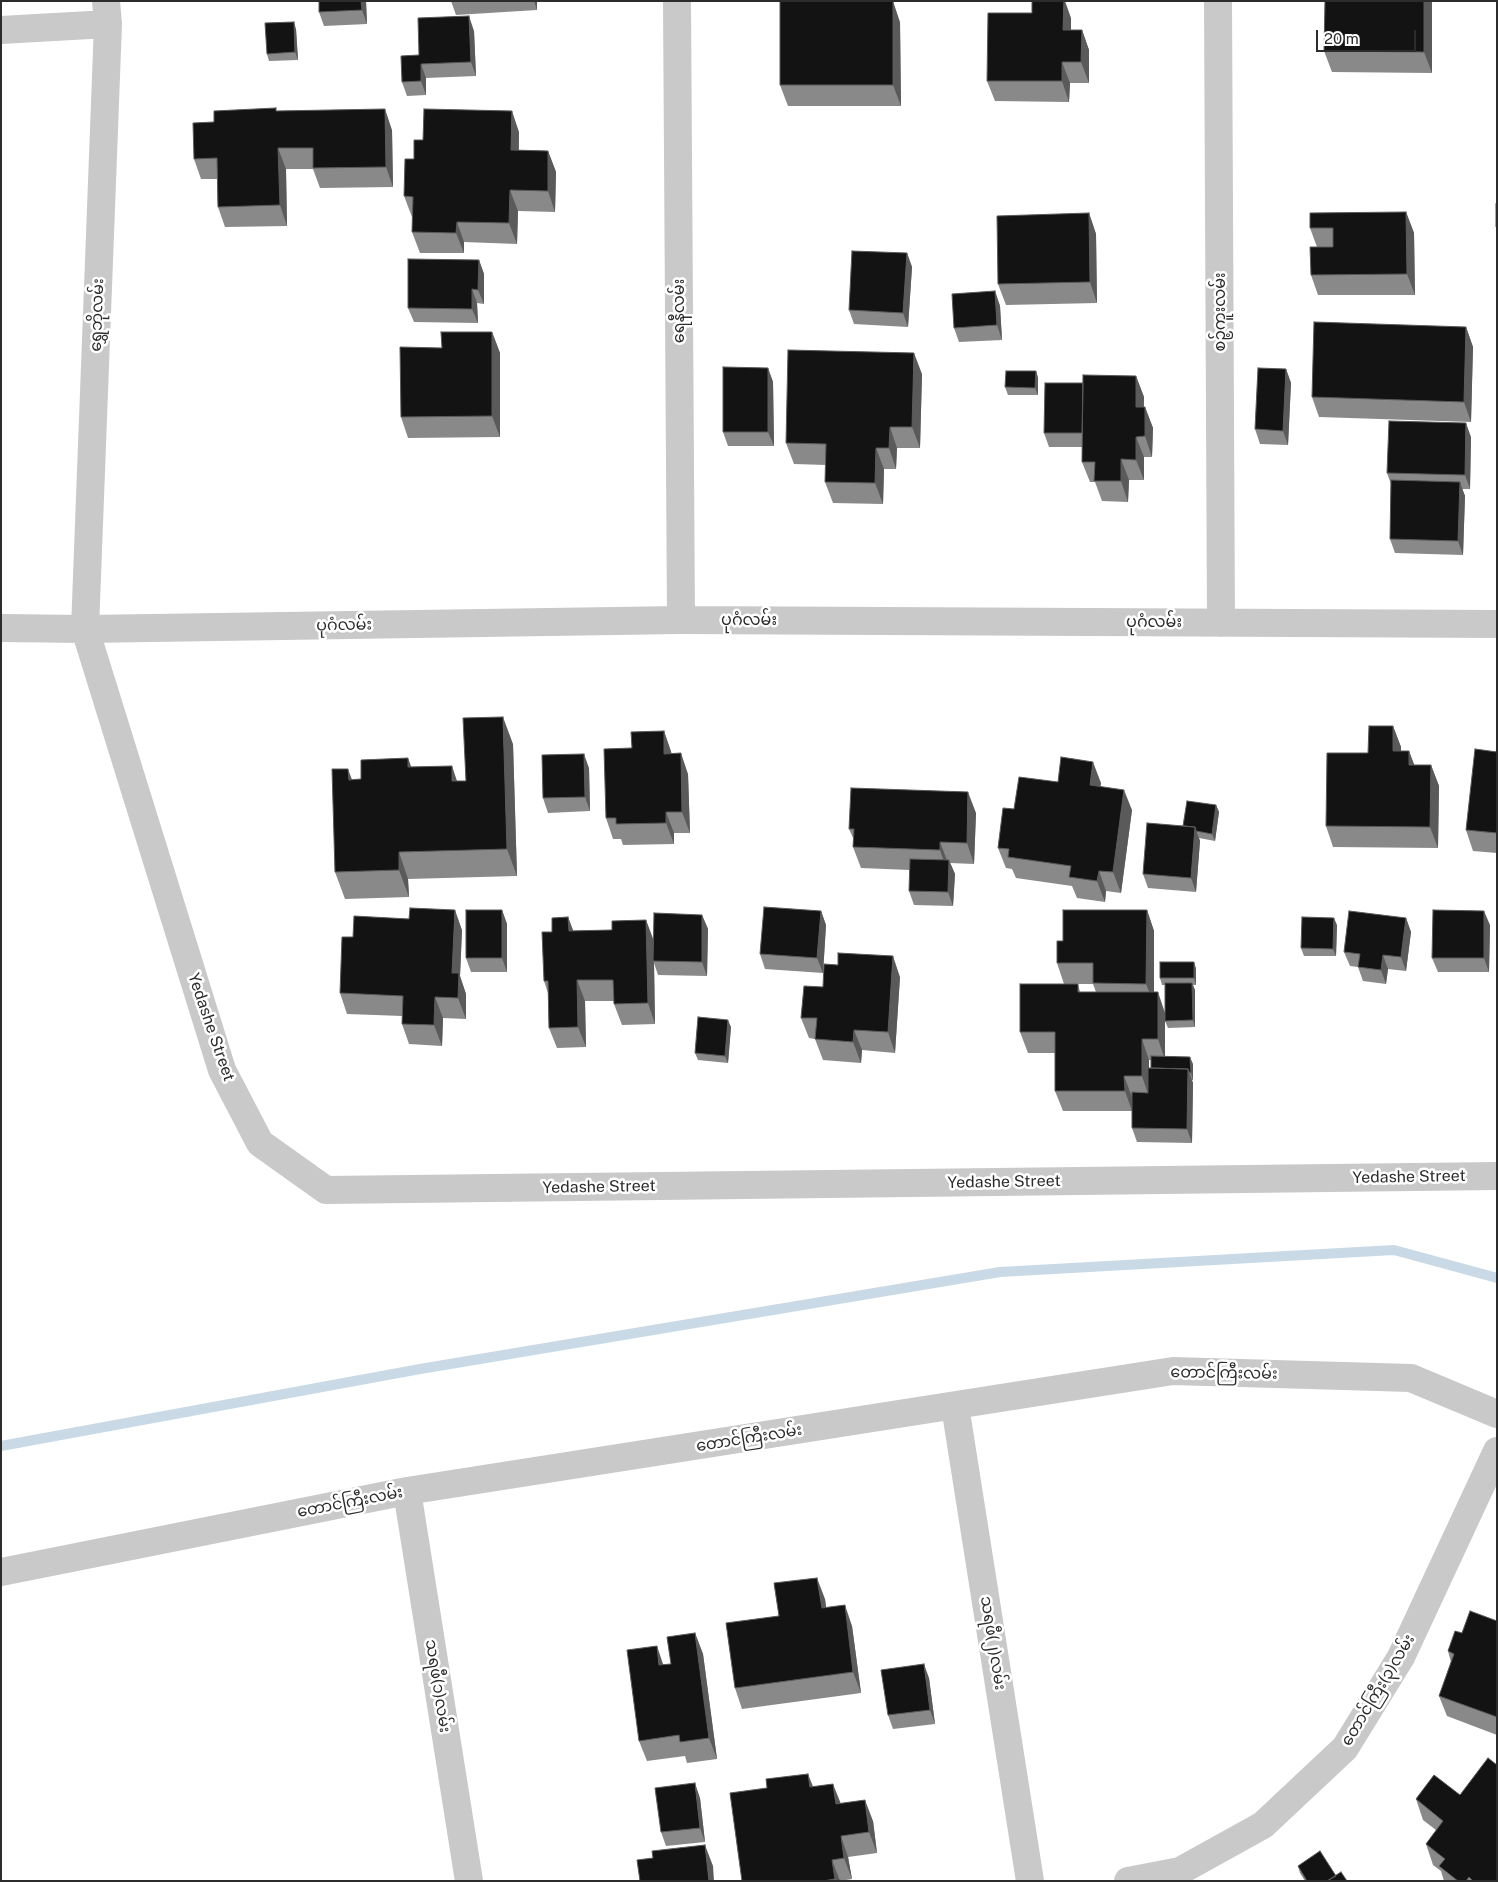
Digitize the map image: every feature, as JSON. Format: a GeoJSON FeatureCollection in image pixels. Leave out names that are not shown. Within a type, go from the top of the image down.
{"type":"FeatureCollection","features":[{"type":"Feature","properties":{"kind":"street","name":"ရေနီလမ်း"},"geometry":{"type":"LineString","coordinates":[[677,1],[681,620]]}},
{"type":"Feature","properties":{"kind":"street","name":"စဉ့်ကူးလမ်း"},"geometry":{"type":"LineString","coordinates":[[1218,1],[1221,622]]}},
{"type":"Feature","properties":{"kind":"street"},"geometry":{"type":"LineString","coordinates":[[1,30],[107,13]]}},
{"type":"Feature","properties":{"kind":"street","name":"ရွှေဘိုလမ်း"},"geometry":{"type":"LineString","coordinates":[[85,629],[107,13]]}},
{"type":"Feature","properties":{"kind":"street","name":"ပုဂံလမ်း"},"geometry":{"type":"LineString","coordinates":[[1,628],[85,629],[681,620],[1497,624]]}},
{"type":"Feature","properties":{"kind":"street","name":"Yedashe Street"},"geometry":{"type":"LineString","coordinates":[[85,629],[222,1070],[260,1143],[326,1190],[1497,1176]]}},
{"type":"Feature","properties":{"kind":"street","name":"တောင်ကြီးလမ်း"},"geometry":{"type":"LineString","coordinates":[[1,1572],[408,1491],[955,1406],[1173,1370],[1411,1378],[1497,1414]]}},
{"type":"Feature","properties":{"kind":"street","name":"သရဖီ(၂)လမ်း"},"geometry":{"type":"LineString","coordinates":[[955,1406],[1030,1881]]}},
{"type":"Feature","properties":{"kind":"street","name":"တောင်ကြီး(၃)လမ်း"},"geometry":{"type":"LineString","coordinates":[[1128,1881],[1180,1871],[1263,1825],[1345,1748],[1401,1657],[1497,1451]]}},
{"type":"Feature","properties":{"kind":"street","name":"သရဖီ(၁)လမ်း"},"geometry":{"type":"LineString","coordinates":[[408,1491],[469,1881]]}},
{"type":"Feature","properties":{"kind":"building"},"geometry":{"type":"Polygon","coordinates":[[[319,1],[361,1],[362,10],[319,12],[319,1]]]}},
{"type":"Feature","properties":{"kind":"building"},"geometry":{"type":"Polygon","coordinates":[[[780,1],[893,1],[893,85],[780,85],[780,1]]]}},
{"type":"Feature","properties":{"kind":"building"},"geometry":{"type":"Polygon","coordinates":[[[1032,1],[1064,1],[1063,30],[1082,30],[1081,62],[1062,62],[1062,81],[987,81],[988,13],[1032,13],[1032,1]]]}},
{"type":"Feature","properties":{"kind":"building"},"geometry":{"type":"Polygon","coordinates":[[[1325,1],[1424,1],[1424,52],[1324,51],[1325,1]]]}},
{"type":"Feature","properties":{"kind":"building"},"geometry":{"type":"Polygon","coordinates":[[[469,16],[471,62],[421,64],[421,81],[402,82],[401,56],[419,55],[418,18],[469,16]]]}},
{"type":"Feature","properties":{"kind":"building"},"geometry":{"type":"Polygon","coordinates":[[[294,22],[295,52],[267,54],[265,23],[294,22]]]}},
{"type":"Feature","properties":{"kind":"building"},"geometry":{"type":"Polygon","coordinates":[[[276,108],[276,111],[385,109],[386,167],[313,168],[313,148],[278,148],[280,205],[218,207],[217,158],[194,159],[193,123],[214,122],[214,111],[276,108]]]}},
{"type":"Feature","properties":{"kind":"building"},"geometry":{"type":"Polygon","coordinates":[[[424,109],[512,111],[511,150],[548,151],[548,191],[510,190],[509,223],[457,222],[456,233],[412,232],[413,197],[404,196],[405,159],[414,159],[414,140],[423,140],[424,109]]]}},
{"type":"Feature","properties":{"kind":"building"},"geometry":{"type":"Polygon","coordinates":[[[1497,204],[1497,227],[1496,227],[1497,204]]]}},
{"type":"Feature","properties":{"kind":"building"},"geometry":{"type":"Polygon","coordinates":[[[1406,212],[1407,274],[1311,275],[1310,247],[1333,247],[1333,228],[1310,228],[1310,213],[1406,212]]]}},
{"type":"Feature","properties":{"kind":"building"},"geometry":{"type":"Polygon","coordinates":[[[1089,213],[1090,282],[998,284],[997,216],[1089,213]]]}},
{"type":"Feature","properties":{"kind":"building"},"geometry":{"type":"Polygon","coordinates":[[[852,251],[907,253],[903,313],[849,310],[852,251]]]}},
{"type":"Feature","properties":{"kind":"building"},"geometry":{"type":"Polygon","coordinates":[[[408,259],[479,260],[478,290],[472,289],[472,309],[408,308],[408,259]]]}},
{"type":"Feature","properties":{"kind":"building"},"geometry":{"type":"Polygon","coordinates":[[[995,291],[997,325],[954,328],[952,294],[995,291]]]}},
{"type":"Feature","properties":{"kind":"building"},"geometry":{"type":"Polygon","coordinates":[[[1314,322],[1466,327],[1464,402],[1312,397],[1314,322]]]}},
{"type":"Feature","properties":{"kind":"building"},"geometry":{"type":"Polygon","coordinates":[[[441,332],[492,332],[492,416],[401,417],[400,347],[442,348],[441,332]]]}},
{"type":"Feature","properties":{"kind":"building"},"geometry":{"type":"Polygon","coordinates":[[[788,350],[914,353],[912,427],[890,427],[889,448],[876,448],[875,483],[825,482],[826,444],[786,443],[788,350]]]}},
{"type":"Feature","properties":{"kind":"building"},"geometry":{"type":"Polygon","coordinates":[[[723,367],[768,368],[768,432],[723,432],[723,367]]]}},
{"type":"Feature","properties":{"kind":"building"},"geometry":{"type":"Polygon","coordinates":[[[1258,368],[1286,369],[1283,431],[1255,429],[1258,368]]]}},
{"type":"Feature","properties":{"kind":"building"},"geometry":{"type":"Polygon","coordinates":[[[1006,371],[1036,371],[1035,388],[1005,387],[1006,371]]]}},
{"type":"Feature","properties":{"kind":"building"},"geometry":{"type":"Polygon","coordinates":[[[1083,375],[1136,376],[1136,407],[1145,407],[1145,436],[1136,437],[1136,460],[1121,459],[1121,481],[1094,481],[1095,462],[1082,462],[1083,375]]]}},
{"type":"Feature","properties":{"kind":"building"},"geometry":{"type":"Polygon","coordinates":[[[1045,383],[1083,383],[1082,433],[1044,433],[1045,383]]]}},
{"type":"Feature","properties":{"kind":"building"},"geometry":{"type":"Polygon","coordinates":[[[1389,421],[1466,423],[1465,475],[1387,473],[1389,421]]]}},
{"type":"Feature","properties":{"kind":"building"},"geometry":{"type":"Polygon","coordinates":[[[1391,480],[1460,482],[1458,541],[1390,539],[1391,480]]]}},
{"type":"Feature","properties":{"kind":"building"},"geometry":{"type":"Polygon","coordinates":[[[503,717],[507,849],[399,852],[399,870],[335,872],[332,769],[348,769],[349,780],[361,779],[361,760],[408,758],[408,767],[452,766],[452,781],[466,781],[463,718],[503,717]]]}},
{"type":"Feature","properties":{"kind":"building"},"geometry":{"type":"Polygon","coordinates":[[[1369,726],[1393,726],[1393,751],[1409,751],[1409,765],[1431,765],[1430,827],[1326,826],[1327,753],[1368,753],[1369,726]]]}},
{"type":"Feature","properties":{"kind":"building"},"geometry":{"type":"Polygon","coordinates":[[[664,731],[664,754],[681,753],[682,812],[666,812],[666,823],[616,824],[616,818],[606,818],[604,749],[632,748],[631,732],[664,731]]]}},
{"type":"Feature","properties":{"kind":"building"},"geometry":{"type":"Polygon","coordinates":[[[1475,749],[1497,752],[1497,833],[1466,830],[1475,749]]]}},
{"type":"Feature","properties":{"kind":"building"},"geometry":{"type":"Polygon","coordinates":[[[584,754],[585,797],[543,798],[542,755],[584,754]]]}},
{"type":"Feature","properties":{"kind":"building"},"geometry":{"type":"Polygon","coordinates":[[[1061,757],[1093,762],[1090,785],[1124,790],[1113,872],[1099,871],[1097,881],[1069,877],[1071,866],[1008,857],[1009,849],[998,848],[1003,808],[1014,809],[1019,777],[1058,782],[1061,757]]]}},
{"type":"Feature","properties":{"kind":"building"},"geometry":{"type":"Polygon","coordinates":[[[851,788],[968,792],[967,843],[940,842],[940,850],[853,847],[854,829],[849,829],[851,788]]]}},
{"type":"Feature","properties":{"kind":"building"},"geometry":{"type":"Polygon","coordinates":[[[1187,801],[1216,805],[1212,834],[1196,831],[1195,827],[1183,826],[1187,801]]]}},
{"type":"Feature","properties":{"kind":"building"},"geometry":{"type":"Polygon","coordinates":[[[1147,823],[1195,827],[1191,878],[1143,874],[1147,823]]]}},
{"type":"Feature","properties":{"kind":"building"},"geometry":{"type":"Polygon","coordinates":[[[910,859],[949,860],[948,892],[909,891],[910,859]]]}},
{"type":"Feature","properties":{"kind":"building"},"geometry":{"type":"Polygon","coordinates":[[[764,907],[821,911],[817,958],[760,954],[764,907]]]}},
{"type":"Feature","properties":{"kind":"building"},"geometry":{"type":"Polygon","coordinates":[[[410,908],[455,910],[452,973],[459,973],[458,998],[435,997],[434,1025],[402,1024],[403,996],[340,993],[342,937],[353,937],[354,916],[409,919],[410,908]]]}},
{"type":"Feature","properties":{"kind":"building"},"geometry":{"type":"Polygon","coordinates":[[[466,910],[502,910],[502,958],[466,958],[466,910]]]}},
{"type":"Feature","properties":{"kind":"building"},"geometry":{"type":"Polygon","coordinates":[[[1063,910],[1147,910],[1146,984],[1093,983],[1093,963],[1057,963],[1057,941],[1063,941],[1063,910]]]}},
{"type":"Feature","properties":{"kind":"building"},"geometry":{"type":"Polygon","coordinates":[[[1433,910],[1484,911],[1484,958],[1432,958],[1433,910]]]}},
{"type":"Feature","properties":{"kind":"building"},"geometry":{"type":"Polygon","coordinates":[[[1349,911],[1406,918],[1401,957],[1383,955],[1381,970],[1358,967],[1360,954],[1344,952],[1349,911]]]}},
{"type":"Feature","properties":{"kind":"building"},"geometry":{"type":"Polygon","coordinates":[[[654,913],[702,915],[702,962],[653,961],[654,913]]]}},
{"type":"Feature","properties":{"kind":"building"},"geometry":{"type":"Polygon","coordinates":[[[568,917],[569,931],[612,930],[612,921],[646,920],[648,1003],[614,1004],[613,980],[577,980],[578,1027],[549,1028],[548,981],[544,981],[542,932],[552,932],[552,918],[568,917]]]}},
{"type":"Feature","properties":{"kind":"building"},"geometry":{"type":"Polygon","coordinates":[[[1302,917],[1334,918],[1333,949],[1301,948],[1302,917]]]}},
{"type":"Feature","properties":{"kind":"building"},"geometry":{"type":"Polygon","coordinates":[[[838,953],[893,956],[888,1032],[854,1030],[853,1042],[815,1039],[817,1018],[801,1018],[804,986],[823,987],[824,964],[838,965],[838,953]]]}},
{"type":"Feature","properties":{"kind":"building"},"geometry":{"type":"Polygon","coordinates":[[[1160,962],[1194,962],[1194,978],[1160,978],[1160,962]]]}},
{"type":"Feature","properties":{"kind":"building"},"geometry":{"type":"Polygon","coordinates":[[[1165,983],[1192,983],[1193,1020],[1165,1021],[1165,983]]]}},
{"type":"Feature","properties":{"kind":"building"},"geometry":{"type":"Polygon","coordinates":[[[1020,984],[1078,984],[1078,992],[1158,992],[1158,1039],[1142,1039],[1142,1076],[1124,1076],[1125,1091],[1055,1091],[1055,1032],[1020,1032],[1020,984]]]}},
{"type":"Feature","properties":{"kind":"building"},"geometry":{"type":"Polygon","coordinates":[[[698,1017],[728,1020],[725,1056],[695,1053],[698,1017]]]}},
{"type":"Feature","properties":{"kind":"building"},"geometry":{"type":"Polygon","coordinates":[[[1151,1056],[1190,1057],[1191,1073],[1188,1069],[1151,1068],[1151,1056]]]}},
{"type":"Feature","properties":{"kind":"building"},"geometry":{"type":"Polygon","coordinates":[[[1148,1068],[1188,1069],[1187,1129],[1132,1128],[1132,1092],[1148,1093],[1148,1068]]]}},
{"type":"Feature","properties":{"kind":"building"},"geometry":{"type":"Polygon","coordinates":[[[817,1578],[822,1608],[845,1605],[853,1672],[735,1688],[726,1623],[779,1616],[774,1583],[817,1578]]]}},
{"type":"Feature","properties":{"kind":"building"},"geometry":{"type":"Polygon","coordinates":[[[1470,1611],[1497,1621],[1497,1717],[1439,1696],[1454,1654],[1448,1651],[1455,1631],[1462,1633],[1470,1611]]]}},
{"type":"Feature","properties":{"kind":"building"},"geometry":{"type":"Polygon","coordinates":[[[695,1633],[709,1738],[680,1742],[679,1735],[639,1741],[627,1650],[657,1646],[659,1665],[671,1664],[667,1637],[695,1633]]]}},
{"type":"Feature","properties":{"kind":"building"},"geometry":{"type":"Polygon","coordinates":[[[924,1664],[930,1710],[888,1715],[881,1670],[924,1664]]]}},
{"type":"Feature","properties":{"kind":"building"},"geometry":{"type":"Polygon","coordinates":[[[1488,1758],[1497,1765],[1497,1881],[1473,1881],[1469,1877],[1466,1881],[1458,1881],[1439,1866],[1445,1859],[1426,1844],[1443,1821],[1416,1799],[1434,1775],[1460,1795],[1488,1758]]]}},
{"type":"Feature","properties":{"kind":"building"},"geometry":{"type":"Polygon","coordinates":[[[808,1774],[810,1787],[833,1784],[836,1804],[865,1800],[869,1832],[841,1836],[844,1858],[832,1860],[835,1879],[823,1881],[742,1881],[730,1793],[767,1788],[766,1779],[808,1774]]]}},
{"type":"Feature","properties":{"kind":"building"},"geometry":{"type":"Polygon","coordinates":[[[695,1783],[700,1828],[661,1832],[655,1788],[695,1783]]]}},
{"type":"Feature","properties":{"kind":"building"},"geometry":{"type":"Polygon","coordinates":[[[705,1845],[709,1881],[640,1881],[637,1860],[653,1858],[652,1851],[705,1845]]]}},
{"type":"Feature","properties":{"kind":"building"},"geometry":{"type":"Polygon","coordinates":[[[1320,1851],[1336,1876],[1327,1881],[1307,1881],[1298,1866],[1320,1851]]]}},
{"type":"Feature","properties":{"kind":"building"},"geometry":{"type":"Polygon","coordinates":[[[1341,1872],[1347,1881],[1327,1881],[1341,1872]]]}},
{"type":"Feature","properties":{"kind":"waterway"},"geometry":{"type":"LineString","coordinates":[[1,1446],[420,1369],[1000,1272],[1394,1250],[1497,1278]]}}]}
